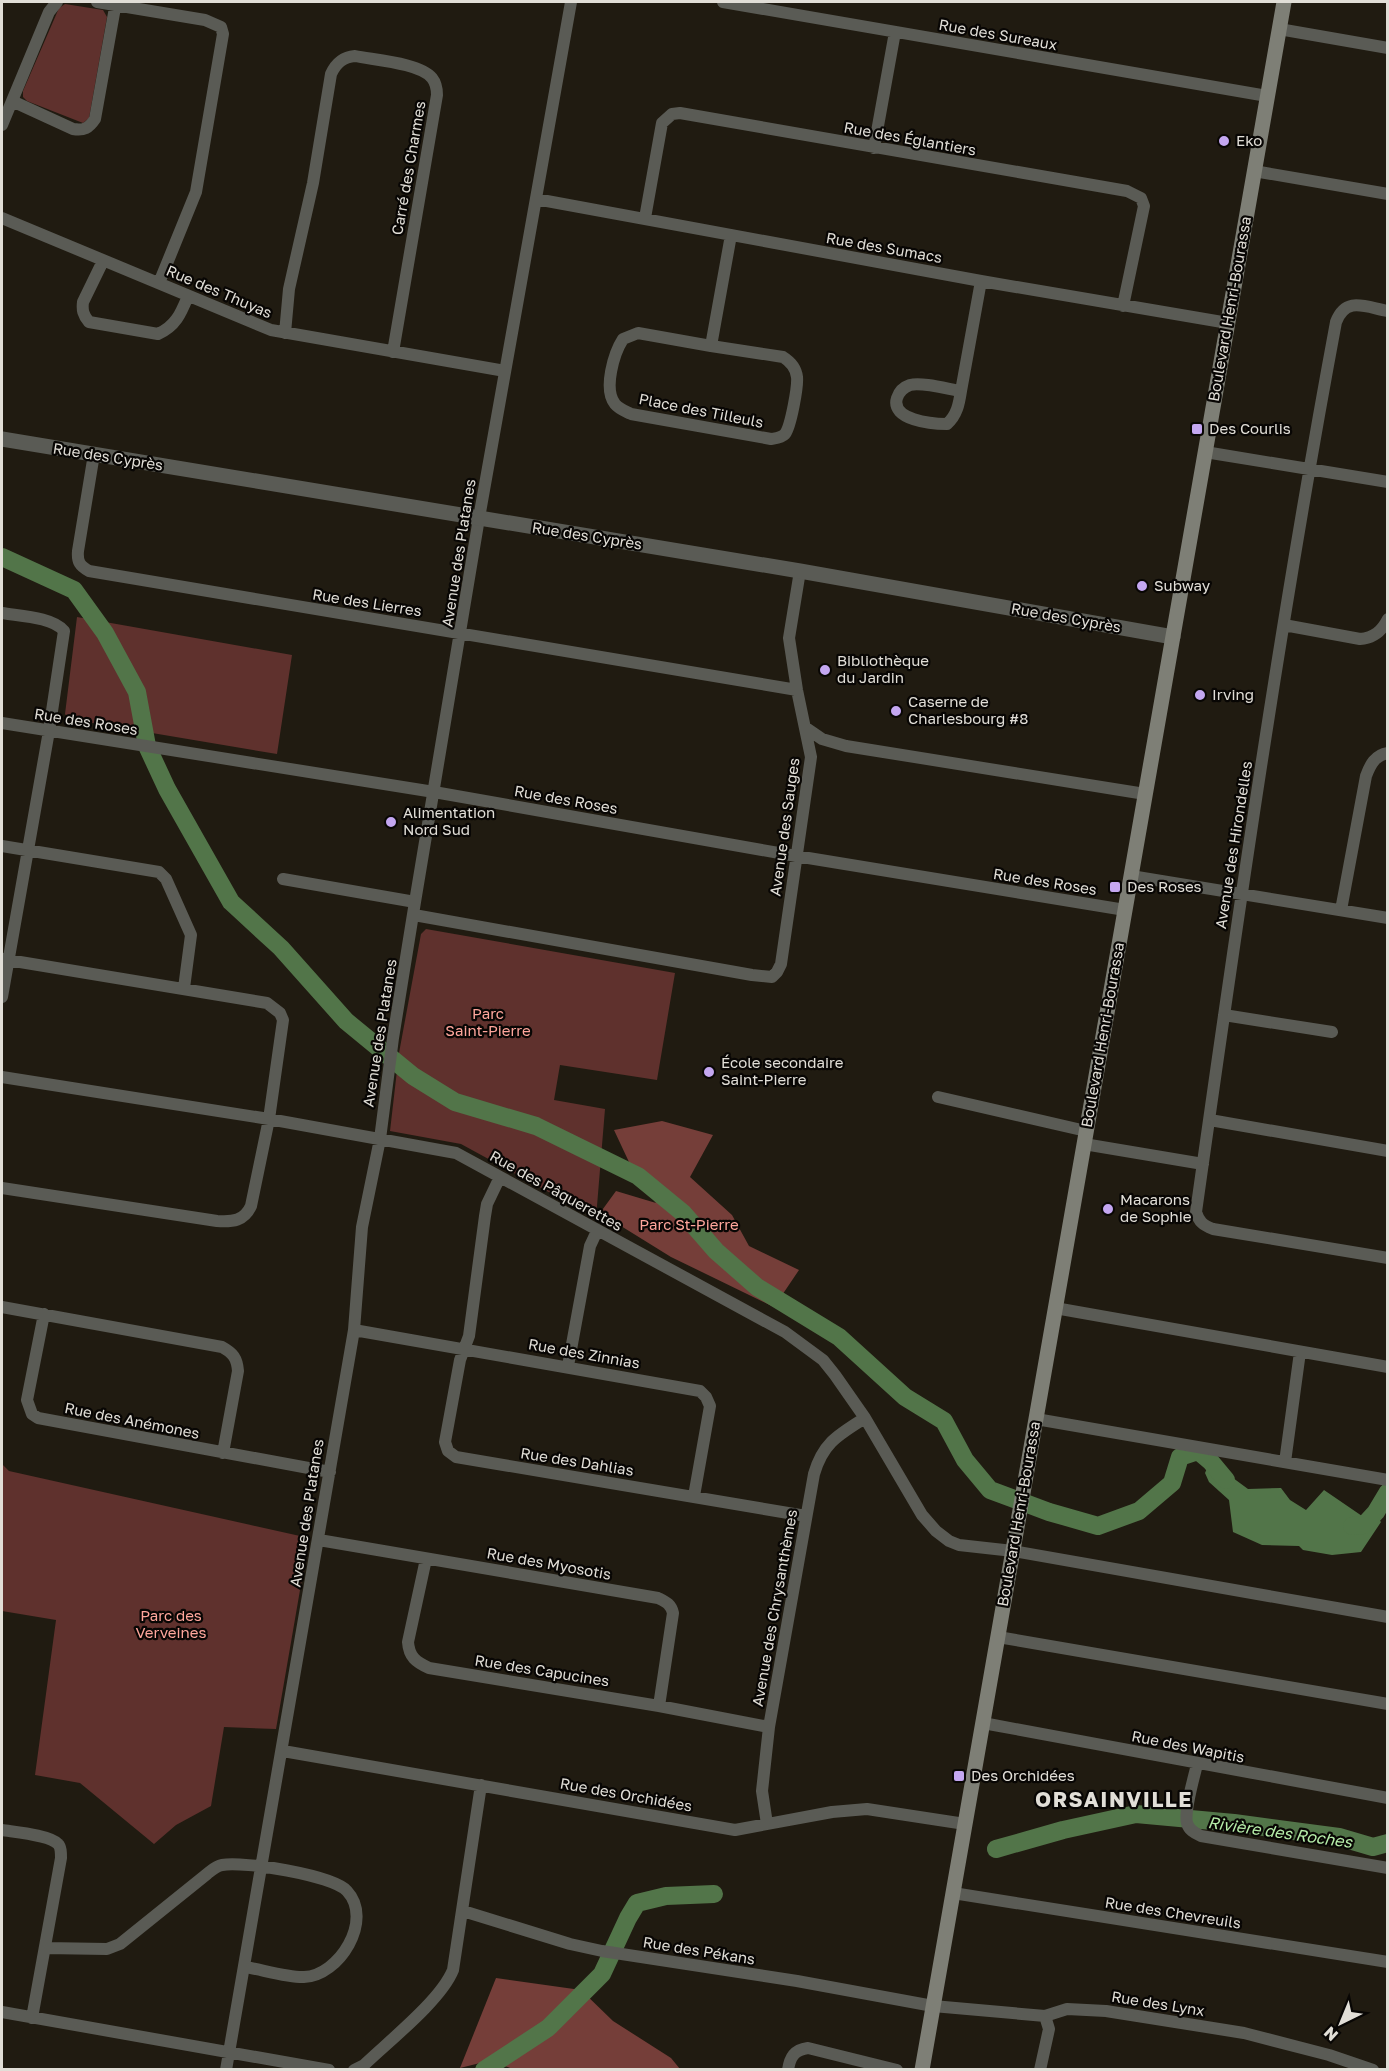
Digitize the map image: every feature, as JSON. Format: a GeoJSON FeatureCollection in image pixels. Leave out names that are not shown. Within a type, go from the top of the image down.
{"type":"FeatureCollection","features":[{"type":"Feature","properties":{"kind":"main road","name":"Boulevard Henri-Bourassa"},"geometry":{"type":"LineString","coordinates":[[922,2070],[1284,2]]}},
{"type":"Feature","properties":{"kind":"street"},"geometry":{"type":"LineString","coordinates":[[2,125],[49,12],[57,2]]}},
{"type":"Feature","properties":{"kind":"street"},"geometry":{"type":"LineString","coordinates":[[97,2],[116,3],[214,22],[221,27],[223,34],[196,192],[159,283]]}},
{"type":"Feature","properties":{"kind":"street","name":"Avenue des Platanes"},"geometry":{"type":"LineString","coordinates":[[226,2070],[354,1330],[362,1227],[380,1139],[393,1038],[414,915],[414,902],[479,518],[571,2]]}},
{"type":"Feature","properties":{"kind":"street","name":"Rue des Sureaux"},"geometry":{"type":"LineString","coordinates":[[723,2],[1267,96]]}},
{"type":"Feature","properties":{"kind":"street"},"geometry":{"type":"LineString","coordinates":[[12,101],[74,129],[82,130],[90,127],[95,119],[116,3]]}},
{"type":"Feature","properties":{"kind":"street"},"geometry":{"type":"LineString","coordinates":[[1279,28],[1388,48]]}},
{"type":"Feature","properties":{"kind":"street"},"geometry":{"type":"LineString","coordinates":[[874,148],[895,32]]}},
{"type":"Feature","properties":{"kind":"street","name":"Carré des Charmes"},"geometry":{"type":"LineString","coordinates":[[285,333],[289,289],[313,183],[332,74],[341,60],[355,56],[420,69],[433,79],[436,87],[437,95],[393,352]]}},
{"type":"Feature","properties":{"kind":"street","name":"Rue des Églantiers"},"geometry":{"type":"LineString","coordinates":[[645,219],[660,129],[665,118],[681,113],[1135,193],[1142,198],[1144,206],[1123,306]]}},
{"type":"Feature","properties":{"kind":"street"},"geometry":{"type":"LineString","coordinates":[[1254,171],[1388,194]]}},
{"type":"Feature","properties":{"kind":"street","name":"Rue des Sumacs"},"geometry":{"type":"LineString","coordinates":[[536,199],[981,281],[1228,323]]}},
{"type":"Feature","properties":{"kind":"street","name":"Rue des Thuyas"},"geometry":{"type":"LineString","coordinates":[[2,219],[271,330],[505,371]]}},
{"type":"Feature","properties":{"kind":"street"},"geometry":{"type":"LineString","coordinates":[[711,346],[732,235]]}},
{"type":"Feature","properties":{"kind":"street"},"geometry":{"type":"LineString","coordinates":[[103,261],[83,302],[82,308],[89,322],[158,334],[174,325],[188,296]]}},
{"type":"Feature","properties":{"kind":"street"},"geometry":{"type":"LineString","coordinates":[[961,391],[916,384],[908,385],[897,397],[896,406],[900,413],[908,418],[947,424],[952,419],[958,408],[981,281]]}},
{"type":"Feature","properties":{"kind":"street","name":"Avenue des Hirondelles"},"geometry":{"type":"LineString","coordinates":[[1388,311],[1350,305],[1344,308],[1339,315],[1309,468],[1241,894],[1196,1212],[1204,1226],[1224,1231],[1388,1258]]}},
{"type":"Feature","properties":{"kind":"street","name":"Place des Tilleuls"},"geometry":{"type":"LineString","coordinates":[[638,333],[711,346],[783,357],[790,361],[798,379],[789,426],[784,435],[771,439],[631,414],[615,404],[609,388],[615,353],[623,339],[638,333]]}},
{"type":"Feature","properties":{"kind":"street","name":"Rue des Cyprès"},"geometry":{"type":"LineString","coordinates":[[2,439],[800,571],[1173,637]]}},
{"type":"Feature","properties":{"kind":"street"},"geometry":{"type":"LineString","coordinates":[[1205,452],[1388,482]]}},
{"type":"Feature","properties":{"kind":"street","name":"Rue des Lierres"},"geometry":{"type":"LineString","coordinates":[[94,454],[78,551],[81,567],[89,571],[797,690]]}},
{"type":"Feature","properties":{"kind":"street","name":"Avenue des Sauges"},"geometry":{"type":"LineString","coordinates":[[414,915],[772,977],[781,964],[811,757],[789,638],[800,571]]}},
{"type":"Feature","properties":{"kind":"street"},"geometry":{"type":"LineString","coordinates":[[2,613],[51,621],[60,625],[64,631],[28,850],[5,959],[2,997]]}},
{"type":"Feature","properties":{"kind":"street"},"geometry":{"type":"LineString","coordinates":[[1284,625],[1360,639],[1369,638],[1378,633],[1388,619]]}},
{"type":"Feature","properties":{"kind":"street","name":"Rue des Roses"},"geometry":{"type":"LineString","coordinates":[[2,723],[434,792],[796,856],[1125,910]]}},
{"type":"Feature","properties":{"kind":"street"},"geometry":{"type":"LineString","coordinates":[[806,728],[822,739],[846,746],[1145,794]]}},
{"type":"Feature","properties":{"kind":"street"},"geometry":{"type":"LineString","coordinates":[[1341,910],[1366,776],[1375,759],[1381,754],[1388,753]]}},
{"type":"Feature","properties":{"kind":"street"},"geometry":{"type":"LineString","coordinates":[[2,846],[159,872],[166,879],[191,934],[184,988]]}},
{"type":"Feature","properties":{"kind":"street"},"geometry":{"type":"LineString","coordinates":[[1131,876],[1388,918]]}},
{"type":"Feature","properties":{"kind":"street"},"geometry":{"type":"LineString","coordinates":[[283,879],[414,902]]}},
{"type":"Feature","properties":{"kind":"street"},"geometry":{"type":"LineString","coordinates":[[2,1188],[231,1222],[240,1219],[247,1214],[251,1206],[268,1119],[283,1020],[280,1013],[267,1003],[5,959]]}},
{"type":"Feature","properties":{"kind":"street"},"geometry":{"type":"LineString","coordinates":[[1224,1015],[1332,1032]]}},
{"type":"Feature","properties":{"kind":"street","name":"Rue des Pâquerettes"},"geometry":{"type":"LineString","coordinates":[[2,1077],[268,1119],[456,1153],[785,1332],[807,1347],[823,1360],[835,1375],[864,1418],[922,1515],[943,1538],[959,1545],[1013,1551],[1388,1617]]}},
{"type":"Feature","properties":{"kind":"street"},"geometry":{"type":"LineString","coordinates":[[938,1097],[1085,1138],[1203,1164]]}},
{"type":"Feature","properties":{"kind":"street"},"geometry":{"type":"LineString","coordinates":[[1210,1120],[1388,1151]]}},
{"type":"Feature","properties":{"kind":"street"},"geometry":{"type":"LineString","coordinates":[[465,1349],[469,1336],[487,1204],[500,1178]]}},
{"type":"Feature","properties":{"kind":"street"},"geometry":{"type":"LineString","coordinates":[[568,1366],[590,1246],[597,1231]]}},
{"type":"Feature","properties":{"kind":"street"},"geometry":{"type":"LineString","coordinates":[[2,1307],[222,1347],[230,1352],[237,1361],[238,1371],[223,1453]]}},
{"type":"Feature","properties":{"kind":"street"},"geometry":{"type":"LineString","coordinates":[[1055,1308],[1388,1367]]}},
{"type":"Feature","properties":{"kind":"street","name":"Rue des Anémones"},"geometry":{"type":"LineString","coordinates":[[44,1314],[27,1400],[32,1414],[38,1418],[330,1472]]}},
{"type":"Feature","properties":{"kind":"street","name":"Rue des Zinnias"},"geometry":{"type":"LineString","coordinates":[[354,1330],[700,1391],[710,1406],[694,1496]]}},
{"type":"Feature","properties":{"kind":"street","name":"Rue des Dahlias"},"geometry":{"type":"LineString","coordinates":[[465,1349],[460,1360],[445,1442],[451,1454],[456,1457],[806,1516]]}},
{"type":"Feature","properties":{"kind":"street"},"geometry":{"type":"LineString","coordinates":[[1285,1462],[1300,1352]]}},
{"type":"Feature","properties":{"kind":"street","name":"Avenue des Chrysanthèmes"},"geometry":{"type":"LineString","coordinates":[[767,1824],[762,1791],[769,1727],[814,1474],[819,1458],[838,1435],[864,1418]]}},
{"type":"Feature","properties":{"kind":"street"},"geometry":{"type":"LineString","coordinates":[[1036,1419],[1388,1480]]}},
{"type":"Feature","properties":{"kind":"street","name":"Rue des Myosotis"},"geometry":{"type":"LineString","coordinates":[[319,1540],[658,1598],[672,1606],[673,1613],[659,1706]]}},
{"type":"Feature","properties":{"kind":"street","name":"Rue des Capucines"},"geometry":{"type":"LineString","coordinates":[[426,1559],[408,1642],[413,1659],[429,1668],[659,1706],[769,1727]]}},
{"type":"Feature","properties":{"kind":"street"},"geometry":{"type":"LineString","coordinates":[[998,1637],[1388,1704]]}},
{"type":"Feature","properties":{"kind":"street","name":"Rue des Wapitis"},"geometry":{"type":"LineString","coordinates":[[983,1723],[1388,1798]]}},
{"type":"Feature","properties":{"kind":"street","name":"Rue des Orchidées"},"geometry":{"type":"LineString","coordinates":[[283,1751],[735,1830],[832,1812],[867,1809],[965,1824]]}},
{"type":"Feature","properties":{"kind":"street"},"geometry":{"type":"LineString","coordinates":[[1197,1764],[1187,1820],[1192,1831],[1214,1840],[1388,1868]]}},
{"type":"Feature","properties":{"kind":"street"},"geometry":{"type":"LineString","coordinates":[[354,2070],[364,2065],[445,1988],[453,1970],[481,1785]]}},
{"type":"Feature","properties":{"kind":"street"},"geometry":{"type":"LineString","coordinates":[[2,1830],[50,1839],[61,1849],[32,2018]]}},
{"type":"Feature","properties":{"kind":"street"},"geometry":{"type":"LineString","coordinates":[[45,1948],[107,1949],[120,1944],[215,1867],[225,1864],[262,1867],[327,1880],[338,1884],[352,1897],[356,1924],[345,1953],[337,1961],[318,1973],[304,1977],[245,1966]]}},
{"type":"Feature","properties":{"kind":"street","name":"Rue des Chevreuils"},"geometry":{"type":"LineString","coordinates":[[953,1893],[1388,1962]]}},
{"type":"Feature","properties":{"kind":"street","name":"Rue des Pékans"},"geometry":{"type":"LineString","coordinates":[[462,1911],[570,1944],[602,1951],[797,1981],[933,2006]]}},
{"type":"Feature","properties":{"kind":"street","name":"Rue des Lynx"},"geometry":{"type":"LineString","coordinates":[[933,2006],[1046,2016],[1067,2009],[1106,2011],[1244,2033],[1329,2055],[1373,2070]]}},
{"type":"Feature","properties":{"kind":"street"},"geometry":{"type":"LineString","coordinates":[[2,2012],[329,2070]]}},
{"type":"Feature","properties":{"kind":"street"},"geometry":{"type":"LineString","coordinates":[[1040,2070],[1049,2029],[1046,2016]]}},
{"type":"Feature","properties":{"kind":"street"},"geometry":{"type":"LineString","coordinates":[[788,2070],[794,2053],[807,2048],[897,2070]]}},
{"type":"Feature","properties":{"kind":"green space"},"geometry":{"type":"Polygon","coordinates":[[[65,4],[103,10],[107,17],[89,118],[83,123],[27,101],[23,97],[23,91],[59,8],[65,4]]]}},
{"type":"Feature","properties":{"kind":"green space"},"geometry":{"type":"Polygon","coordinates":[[[77,617],[292,655],[277,754],[69,719],[65,714],[77,617]]]}},
{"type":"Feature","properties":{"kind":"green space","name":"Parc Saint-Pierre"},"geometry":{"type":"Polygon","coordinates":[[[426,929],[675,973],[657,1080],[560,1065],[554,1100],[605,1109],[596,1218],[461,1144],[390,1131],[399,1053],[421,934],[426,929]]]}},
{"type":"Feature","properties":{"kind":"green space","name":"Parc St-Pierre"},"geometry":{"type":"Polygon","coordinates":[[[662,1121],[713,1135],[690,1177],[732,1215],[749,1246],[799,1270],[774,1307],[671,1257],[600,1213],[616,1191],[656,1203],[636,1177],[614,1130],[662,1121]]]}},
{"type":"Feature","properties":{"kind":"green space","name":"Parc des Verveines"},"geometry":{"type":"Polygon","coordinates":[[[2,1464],[9,1471],[309,1538],[276,1729],[224,1727],[211,1806],[176,1825],[154,1844],[80,1783],[35,1775],[56,1620],[2,1611],[2,1464]]]}},
{"type":"Feature","properties":{"kind":"green space"},"geometry":{"type":"Polygon","coordinates":[[[496,1978],[581,1990],[613,2021],[671,2058],[680,2069],[517,2070],[488,2061],[460,2068],[496,1978]]]}},
{"type":"Feature","properties":{"kind":"shaded area"},"geometry":{"type":"Polygon","coordinates":[[[1210,1461],[1248,1489],[1281,1488],[1290,1500],[1306,1510],[1324,1490],[1362,1516],[1377,1517],[1381,1522],[1361,1552],[1332,1555],[1303,1550],[1299,1546],[1262,1545],[1233,1532],[1229,1500],[1209,1482],[1205,1473],[1210,1461]]]}},
{"type":"Feature","properties":{"kind":"waterway"},"geometry":{"type":"LineString","coordinates":[[2,557],[74,590],[105,633],[137,692],[147,746],[167,789],[231,902],[281,948],[346,1021],[413,1076],[455,1102],[536,1126],[638,1176],[683,1213],[716,1251],[757,1287],[839,1337],[905,1397],[944,1421],[965,1460],[990,1490],[1049,1512],[1098,1526],[1139,1511],[1172,1483],[1180,1457],[1198,1451],[1226,1480]]}},
{"type":"Feature","properties":{"kind":"waterway"},"geometry":{"type":"LineString","coordinates":[[1352,1526],[1364,1525],[1376,1512],[1388,1492]]}},
{"type":"Feature","properties":{"kind":"waterway","name":"Rivière des Roches"},"geometry":{"type":"LineString","coordinates":[[996,1849],[1063,1830],[1136,1814],[1234,1823],[1339,1837],[1373,1847],[1388,1843]]}},
{"type":"Feature","properties":{"kind":"waterway","name":"Rivière des Roches"},"geometry":{"type":"LineString","coordinates":[[484,2070],[548,2028],[602,1974],[637,1903],[666,1896],[714,1894]]}},
{"type":"Feature","properties":{"kind":"place","name":"Eko"},"geometry":{"type":"Point","coordinates":[1224,141]}},
{"type":"Feature","properties":{"kind":"place","name":"Des Courlis"},"geometry":{"type":"Point","coordinates":[1197,429]}},
{"type":"Feature","properties":{"kind":"place","name":"Subway"},"geometry":{"type":"Point","coordinates":[1142,586]}},
{"type":"Feature","properties":{"kind":"place","name":"Bibliothèque du Jardin"},"geometry":{"type":"Point","coordinates":[825,670]}},
{"type":"Feature","properties":{"kind":"place","name":"Irving"},"geometry":{"type":"Point","coordinates":[1200,695]}},
{"type":"Feature","properties":{"kind":"place","name":"Caserne de Charlesbourg #8"},"geometry":{"type":"Point","coordinates":[896,711]}},
{"type":"Feature","properties":{"kind":"place","name":"Alimentation Nord Sud"},"geometry":{"type":"Point","coordinates":[391,822]}},
{"type":"Feature","properties":{"kind":"place","name":"Des Roses"},"geometry":{"type":"Point","coordinates":[1115,887]}},
{"type":"Feature","properties":{"kind":"place","name":"École secondaire Saint-Pierre"},"geometry":{"type":"Point","coordinates":[709,1072]}},
{"type":"Feature","properties":{"kind":"place","name":"Macarons de Sophie"},"geometry":{"type":"Point","coordinates":[1108,1209]}},
{"type":"Feature","properties":{"kind":"place","name":"Des Orchidées"},"geometry":{"type":"Point","coordinates":[959,1776]}},
{"type":"Feature","properties":{"kind":"district","name":"ORSAINVILLE"},"geometry":{"type":"Point","coordinates":[1114,1800]}}]}
